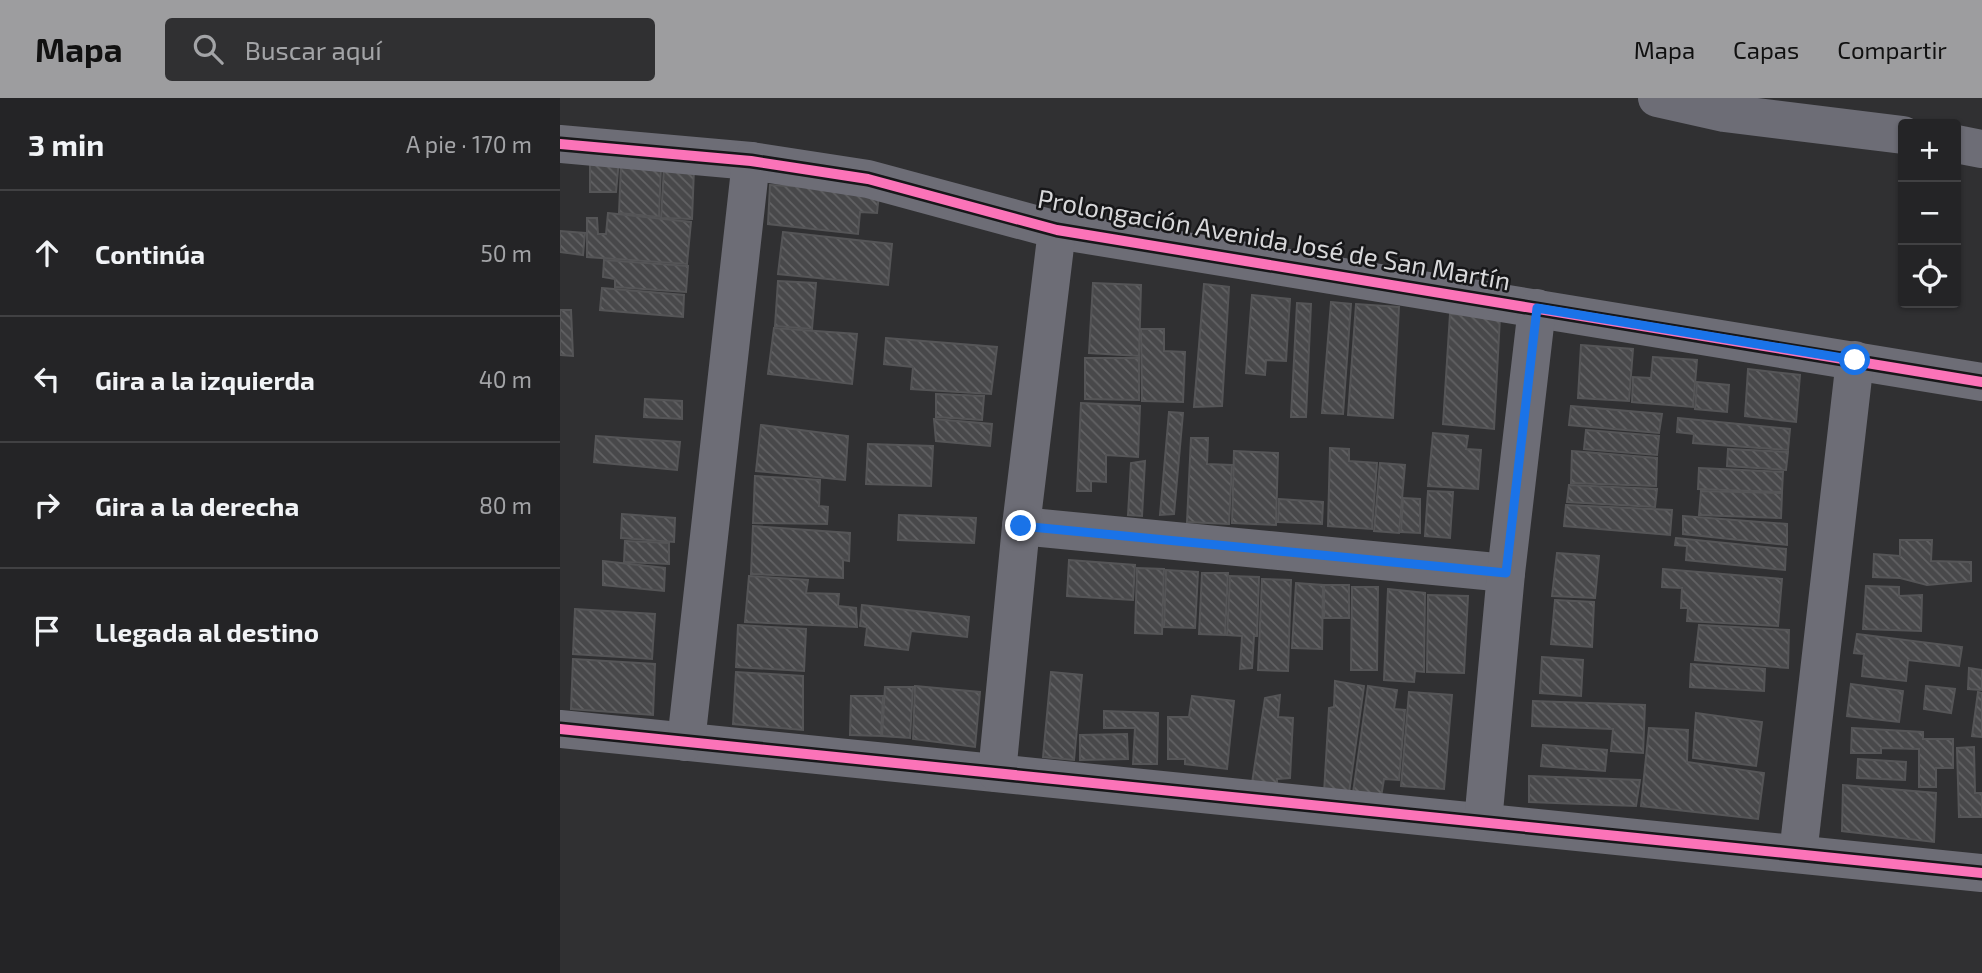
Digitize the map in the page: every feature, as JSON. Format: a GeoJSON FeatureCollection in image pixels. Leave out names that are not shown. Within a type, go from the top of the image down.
{"type":"FeatureCollection","features":[{"type":"Feature","properties":{"kind":"street"},"geometry":{"type":"LineString","coordinates":[[1657,98],[1724,113],[1898,134]]}},
{"type":"Feature","properties":{"kind":"street","name":"Prolongación Avenida José de San Martín"},"geometry":{"type":"LineString","coordinates":[[560,144],[751,161],[868,179],[1057,230],[1982,382]]}},
{"type":"Feature","properties":{"kind":"street"},"geometry":{"type":"LineString","coordinates":[[1961,145],[1982,149]]}},
{"type":"Feature","properties":{"kind":"street"},"geometry":{"type":"LineString","coordinates":[[686,742],[751,161]]}},
{"type":"Feature","properties":{"kind":"street"},"geometry":{"type":"LineString","coordinates":[[996,773],[1021,526],[1057,230]]}},
{"type":"Feature","properties":{"kind":"street"},"geometry":{"type":"LineString","coordinates":[[1483,822],[1506,573],[1537,308]]}},
{"type":"Feature","properties":{"kind":"street"},"geometry":{"type":"LineString","coordinates":[[1798,854],[1855,360]]}},
{"type":"Feature","properties":{"kind":"street"},"geometry":{"type":"LineString","coordinates":[[1021,526],[1506,573]]}},
{"type":"Feature","properties":{"kind":"street"},"geometry":{"type":"LineString","coordinates":[[560,729],[1982,873]]}},
{"type":"Feature","properties":{"kind":"building"},"geometry":{"type":"Polygon","coordinates":[[[590,159],[619,160],[616,192],[590,192],[590,159]]]}},
{"type":"Feature","properties":{"kind":"building"},"geometry":{"type":"Polygon","coordinates":[[[621,165],[661,167],[659,217],[619,213],[621,165]]]}},
{"type":"Feature","properties":{"kind":"building"},"geometry":{"type":"Polygon","coordinates":[[[664,167],[694,169],[692,219],[661,218],[664,167]]]}},
{"type":"Feature","properties":{"kind":"building"},"geometry":{"type":"Polygon","coordinates":[[[770,185],[861,190],[879,194],[877,213],[860,212],[858,234],[768,224],[770,185]]]}},
{"type":"Feature","properties":{"kind":"building"},"geometry":{"type":"Polygon","coordinates":[[[608,213],[691,222],[687,264],[587,257],[587,218],[597,218],[598,234],[606,234],[608,213]]]}},
{"type":"Feature","properties":{"kind":"building"},"geometry":{"type":"Polygon","coordinates":[[[560,231],[585,233],[583,255],[560,252],[560,231]]]}},
{"type":"Feature","properties":{"kind":"building"},"geometry":{"type":"Polygon","coordinates":[[[783,232],[892,244],[888,285],[778,274],[783,232]]]}},
{"type":"Feature","properties":{"kind":"building"},"geometry":{"type":"Polygon","coordinates":[[[604,260],[688,266],[686,292],[615,287],[615,279],[603,277],[604,260]]]}},
{"type":"Feature","properties":{"kind":"building"},"geometry":{"type":"Polygon","coordinates":[[[778,281],[816,283],[812,329],[775,326],[778,281]]]}},
{"type":"Feature","properties":{"kind":"building"},"geometry":{"type":"Polygon","coordinates":[[[1093,283],[1141,285],[1139,356],[1089,353],[1093,283]]]}},
{"type":"Feature","properties":{"kind":"building"},"geometry":{"type":"Polygon","coordinates":[[[1204,284],[1229,287],[1222,406],[1194,407],[1204,284]]]}},
{"type":"Feature","properties":{"kind":"building"},"geometry":{"type":"Polygon","coordinates":[[[602,288],[684,295],[683,317],[600,310],[602,288]]]}},
{"type":"Feature","properties":{"kind":"building"},"geometry":{"type":"Polygon","coordinates":[[[1252,295],[1290,299],[1286,361],[1266,360],[1265,375],[1246,373],[1252,295]]]}},
{"type":"Feature","properties":{"kind":"building"},"geometry":{"type":"Polygon","coordinates":[[[1331,302],[1351,304],[1343,414],[1322,413],[1331,302]]]}},
{"type":"Feature","properties":{"kind":"building"},"geometry":{"type":"Polygon","coordinates":[[[1297,303],[1311,304],[1306,417],[1291,417],[1297,303]]]}},
{"type":"Feature","properties":{"kind":"building"},"geometry":{"type":"Polygon","coordinates":[[[1356,304],[1399,307],[1393,418],[1348,415],[1356,304]]]}},
{"type":"Feature","properties":{"kind":"building"},"geometry":{"type":"Polygon","coordinates":[[[560,310],[571,310],[573,356],[560,355],[560,310]]]}},
{"type":"Feature","properties":{"kind":"building"},"geometry":{"type":"Polygon","coordinates":[[[1450,314],[1500,317],[1494,429],[1443,424],[1450,314]]]}},
{"type":"Feature","properties":{"kind":"building"},"geometry":{"type":"Polygon","coordinates":[[[774,328],[857,334],[852,384],[768,374],[774,328]]]}},
{"type":"Feature","properties":{"kind":"building"},"geometry":{"type":"Polygon","coordinates":[[[1141,329],[1164,329],[1164,351],[1185,352],[1183,402],[1142,401],[1141,329]]]}},
{"type":"Feature","properties":{"kind":"building"},"geometry":{"type":"Polygon","coordinates":[[[886,338],[997,347],[991,394],[911,389],[913,367],[884,364],[886,338]]]}},
{"type":"Feature","properties":{"kind":"building"},"geometry":{"type":"Polygon","coordinates":[[[1581,345],[1633,349],[1629,401],[1578,398],[1581,345]]]}},
{"type":"Feature","properties":{"kind":"building"},"geometry":{"type":"Polygon","coordinates":[[[1653,357],[1697,360],[1693,407],[1632,402],[1633,377],[1651,378],[1653,357]]]}},
{"type":"Feature","properties":{"kind":"building"},"geometry":{"type":"Polygon","coordinates":[[[1085,358],[1139,358],[1139,400],[1085,399],[1085,358]]]}},
{"type":"Feature","properties":{"kind":"building"},"geometry":{"type":"Polygon","coordinates":[[[1748,369],[1800,375],[1796,422],[1745,416],[1748,369]]]}},
{"type":"Feature","properties":{"kind":"building"},"geometry":{"type":"Polygon","coordinates":[[[1697,382],[1729,385],[1727,412],[1695,409],[1697,382]]]}},
{"type":"Feature","properties":{"kind":"building"},"geometry":{"type":"Polygon","coordinates":[[[936,394],[984,396],[982,420],[936,417],[936,394]]]}},
{"type":"Feature","properties":{"kind":"building"},"geometry":{"type":"Polygon","coordinates":[[[645,399],[682,401],[682,419],[644,417],[645,399]]]}},
{"type":"Feature","properties":{"kind":"building"},"geometry":{"type":"Polygon","coordinates":[[[1081,403],[1140,406],[1138,457],[1106,455],[1106,482],[1091,481],[1091,491],[1077,491],[1081,403]]]}},
{"type":"Feature","properties":{"kind":"building"},"geometry":{"type":"Polygon","coordinates":[[[1571,406],[1662,414],[1659,433],[1569,425],[1571,406]]]}},
{"type":"Feature","properties":{"kind":"building"},"geometry":{"type":"Polygon","coordinates":[[[1169,412],[1183,413],[1174,514],[1160,515],[1169,412]]]}},
{"type":"Feature","properties":{"kind":"building"},"geometry":{"type":"Polygon","coordinates":[[[1678,418],[1790,429],[1788,450],[1693,443],[1694,434],[1677,432],[1678,418]]]}},
{"type":"Feature","properties":{"kind":"building"},"geometry":{"type":"Polygon","coordinates":[[[934,419],[992,424],[990,446],[936,441],[934,419]]]}},
{"type":"Feature","properties":{"kind":"building"},"geometry":{"type":"Polygon","coordinates":[[[761,425],[848,436],[845,480],[756,471],[761,425]]]}},
{"type":"Feature","properties":{"kind":"building"},"geometry":{"type":"Polygon","coordinates":[[[1586,430],[1659,436],[1657,455],[1584,449],[1586,430]]]}},
{"type":"Feature","properties":{"kind":"building"},"geometry":{"type":"Polygon","coordinates":[[[1433,433],[1468,436],[1466,449],[1481,450],[1478,489],[1428,486],[1433,433]]]}},
{"type":"Feature","properties":{"kind":"building"},"geometry":{"type":"Polygon","coordinates":[[[596,436],[680,442],[677,470],[594,462],[596,436]]]}},
{"type":"Feature","properties":{"kind":"building"},"geometry":{"type":"Polygon","coordinates":[[[1191,438],[1208,438],[1207,464],[1232,465],[1229,524],[1187,522],[1191,438]]]}},
{"type":"Feature","properties":{"kind":"building"},"geometry":{"type":"Polygon","coordinates":[[[868,444],[933,446],[931,486],[866,484],[868,444]]]}},
{"type":"Feature","properties":{"kind":"building"},"geometry":{"type":"Polygon","coordinates":[[[1330,448],[1349,449],[1349,461],[1377,463],[1372,529],[1328,526],[1330,448]]]}},
{"type":"Feature","properties":{"kind":"building"},"geometry":{"type":"Polygon","coordinates":[[[1728,449],[1788,452],[1786,470],[1727,466],[1728,449]]]}},
{"type":"Feature","properties":{"kind":"building"},"geometry":{"type":"Polygon","coordinates":[[[1234,451],[1278,453],[1276,525],[1232,523],[1234,451]]]}},
{"type":"Feature","properties":{"kind":"building"},"geometry":{"type":"Polygon","coordinates":[[[1572,451],[1657,458],[1656,486],[1571,483],[1572,451]]]}},
{"type":"Feature","properties":{"kind":"building"},"geometry":{"type":"Polygon","coordinates":[[[1145,461],[1142,516],[1128,515],[1131,463],[1145,461]]]}},
{"type":"Feature","properties":{"kind":"building"},"geometry":{"type":"Polygon","coordinates":[[[1380,463],[1405,465],[1399,533],[1374,531],[1380,463]]]}},
{"type":"Feature","properties":{"kind":"building"},"geometry":{"type":"Polygon","coordinates":[[[1699,468],[1783,472],[1782,492],[1698,489],[1699,468]]]}},
{"type":"Feature","properties":{"kind":"building"},"geometry":{"type":"Polygon","coordinates":[[[755,476],[820,480],[819,506],[828,507],[827,524],[753,523],[755,476]]]}},
{"type":"Feature","properties":{"kind":"building"},"geometry":{"type":"Polygon","coordinates":[[[1569,485],[1657,489],[1655,507],[1567,502],[1569,485]]]}},
{"type":"Feature","properties":{"kind":"building"},"geometry":{"type":"Polygon","coordinates":[[[1428,491],[1453,492],[1450,538],[1425,536],[1428,491]]]}},
{"type":"Feature","properties":{"kind":"building"},"geometry":{"type":"Polygon","coordinates":[[[1701,491],[1782,493],[1781,518],[1699,515],[1701,491]]]}},
{"type":"Feature","properties":{"kind":"building"},"geometry":{"type":"Polygon","coordinates":[[[1403,498],[1420,499],[1420,533],[1401,532],[1403,498]]]}},
{"type":"Feature","properties":{"kind":"building"},"geometry":{"type":"Polygon","coordinates":[[[1279,499],[1323,502],[1322,524],[1278,522],[1279,499]]]}},
{"type":"Feature","properties":{"kind":"building"},"geometry":{"type":"Polygon","coordinates":[[[1566,505],[1672,510],[1670,535],[1564,526],[1566,505]]]}},
{"type":"Feature","properties":{"kind":"building"},"geometry":{"type":"Polygon","coordinates":[[[622,514],[675,518],[674,542],[621,538],[622,514]]]}},
{"type":"Feature","properties":{"kind":"building"},"geometry":{"type":"Polygon","coordinates":[[[899,515],[976,518],[974,543],[898,540],[899,515]]]}},
{"type":"Feature","properties":{"kind":"building"},"geometry":{"type":"Polygon","coordinates":[[[1683,516],[1787,524],[1787,545],[1683,534],[1683,516]]]}},
{"type":"Feature","properties":{"kind":"building"},"geometry":{"type":"Polygon","coordinates":[[[753,526],[850,533],[849,561],[843,560],[843,578],[751,574],[753,526]]]}},
{"type":"Feature","properties":{"kind":"building"},"geometry":{"type":"Polygon","coordinates":[[[1676,538],[1786,549],[1785,570],[1686,560],[1687,546],[1675,545],[1676,538]]]}},
{"type":"Feature","properties":{"kind":"building"},"geometry":{"type":"Polygon","coordinates":[[[1900,540],[1932,540],[1931,561],[1971,562],[1971,581],[1927,585],[1900,578],[1873,577],[1874,554],[1900,556],[1900,540]]]}},
{"type":"Feature","properties":{"kind":"building"},"geometry":{"type":"Polygon","coordinates":[[[625,541],[669,543],[669,564],[624,562],[625,541]]]}},
{"type":"Feature","properties":{"kind":"building"},"geometry":{"type":"Polygon","coordinates":[[[1557,553],[1599,556],[1595,598],[1552,596],[1557,553]]]}},
{"type":"Feature","properties":{"kind":"building"},"geometry":{"type":"Polygon","coordinates":[[[1069,560],[1135,565],[1133,600],[1067,596],[1069,560]]]}},
{"type":"Feature","properties":{"kind":"building"},"geometry":{"type":"Polygon","coordinates":[[[603,561],[665,568],[664,591],[603,585],[603,561]]]}},
{"type":"Feature","properties":{"kind":"building"},"geometry":{"type":"Polygon","coordinates":[[[1137,568],[1164,569],[1162,634],[1135,633],[1137,568]]]}},
{"type":"Feature","properties":{"kind":"building"},"geometry":{"type":"Polygon","coordinates":[[[1663,569],[1782,579],[1778,626],[1687,621],[1688,608],[1681,608],[1682,588],[1662,587],[1663,569]]]}},
{"type":"Feature","properties":{"kind":"building"},"geometry":{"type":"Polygon","coordinates":[[[1166,570],[1198,572],[1195,628],[1164,627],[1166,570]]]}},
{"type":"Feature","properties":{"kind":"building"},"geometry":{"type":"Polygon","coordinates":[[[1202,573],[1228,573],[1225,635],[1199,634],[1202,573]]]}},
{"type":"Feature","properties":{"kind":"building"},"geometry":{"type":"Polygon","coordinates":[[[749,576],[808,580],[806,593],[839,594],[838,606],[856,608],[857,627],[745,622],[749,576]]]}},
{"type":"Feature","properties":{"kind":"building"},"geometry":{"type":"Polygon","coordinates":[[[1230,576],[1259,577],[1257,636],[1254,636],[1252,668],[1240,669],[1242,636],[1227,635],[1230,576]]]}},
{"type":"Feature","properties":{"kind":"building"},"geometry":{"type":"Polygon","coordinates":[[[1262,579],[1291,580],[1288,671],[1258,670],[1262,579]]]}},
{"type":"Feature","properties":{"kind":"building"},"geometry":{"type":"Polygon","coordinates":[[[1296,583],[1323,585],[1322,649],[1292,648],[1296,583]]]}},
{"type":"Feature","properties":{"kind":"building"},"geometry":{"type":"Polygon","coordinates":[[[1324,585],[1349,585],[1349,618],[1324,618],[1324,585]]]}},
{"type":"Feature","properties":{"kind":"building"},"geometry":{"type":"Polygon","coordinates":[[[1866,586],[1899,587],[1899,596],[1922,595],[1921,631],[1863,629],[1866,586]]]}},
{"type":"Feature","properties":{"kind":"building"},"geometry":{"type":"Polygon","coordinates":[[[1352,587],[1378,587],[1377,670],[1351,670],[1352,587]]]}},
{"type":"Feature","properties":{"kind":"building"},"geometry":{"type":"Polygon","coordinates":[[[1388,589],[1425,593],[1424,672],[1415,671],[1414,682],[1384,680],[1388,589]]]}},
{"type":"Feature","properties":{"kind":"building"},"geometry":{"type":"Polygon","coordinates":[[[1428,595],[1468,596],[1464,673],[1427,672],[1428,595]]]}},
{"type":"Feature","properties":{"kind":"building"},"geometry":{"type":"Polygon","coordinates":[[[1555,600],[1594,602],[1592,647],[1551,644],[1555,600]]]}},
{"type":"Feature","properties":{"kind":"building"},"geometry":{"type":"Polygon","coordinates":[[[862,605],[969,617],[967,637],[911,631],[908,650],[865,645],[867,627],[860,626],[862,605]]]}},
{"type":"Feature","properties":{"kind":"building"},"geometry":{"type":"Polygon","coordinates":[[[575,609],[655,614],[652,659],[573,654],[575,609]]]}},
{"type":"Feature","properties":{"kind":"building"},"geometry":{"type":"Polygon","coordinates":[[[738,625],[806,629],[804,671],[736,667],[738,625]]]}},
{"type":"Feature","properties":{"kind":"building"},"geometry":{"type":"Polygon","coordinates":[[[1699,625],[1789,630],[1788,668],[1695,660],[1699,625]]]}},
{"type":"Feature","properties":{"kind":"building"},"geometry":{"type":"Polygon","coordinates":[[[1857,634],[1962,647],[1959,666],[1908,660],[1906,681],[1862,676],[1864,654],[1854,653],[1857,634]]]}},
{"type":"Feature","properties":{"kind":"building"},"geometry":{"type":"Polygon","coordinates":[[[1542,657],[1583,660],[1581,696],[1540,693],[1542,657]]]}},
{"type":"Feature","properties":{"kind":"building"},"geometry":{"type":"Polygon","coordinates":[[[573,659],[655,664],[653,715],[571,709],[573,659]]]}},
{"type":"Feature","properties":{"kind":"building"},"geometry":{"type":"Polygon","coordinates":[[[1691,664],[1765,669],[1764,691],[1690,687],[1691,664]]]}},
{"type":"Feature","properties":{"kind":"building"},"geometry":{"type":"Polygon","coordinates":[[[1969,668],[1982,670],[1982,690],[1968,689],[1969,668]]]}},
{"type":"Feature","properties":{"kind":"building"},"geometry":{"type":"Polygon","coordinates":[[[736,672],[803,676],[803,730],[733,724],[736,672]]]}},
{"type":"Feature","properties":{"kind":"building"},"geometry":{"type":"Polygon","coordinates":[[[1051,672],[1082,675],[1074,760],[1043,757],[1051,672]]]}},
{"type":"Feature","properties":{"kind":"building"},"geometry":{"type":"Polygon","coordinates":[[[1335,681],[1364,686],[1349,793],[1324,793],[1329,708],[1334,707],[1335,681]]]}},
{"type":"Feature","properties":{"kind":"building"},"geometry":{"type":"Polygon","coordinates":[[[1851,684],[1903,691],[1899,722],[1847,716],[1851,684]]]}},
{"type":"Feature","properties":{"kind":"building"},"geometry":{"type":"Polygon","coordinates":[[[915,686],[980,692],[975,747],[913,739],[915,686]]]}},
{"type":"Feature","properties":{"kind":"building"},"geometry":{"type":"Polygon","coordinates":[[[1368,686],[1397,690],[1394,709],[1405,710],[1399,780],[1384,779],[1381,797],[1353,793],[1368,686]]]}},
{"type":"Feature","properties":{"kind":"building"},"geometry":{"type":"Polygon","coordinates":[[[1926,686],[1955,689],[1951,713],[1924,709],[1926,686]]]}},
{"type":"Feature","properties":{"kind":"building"},"geometry":{"type":"Polygon","coordinates":[[[885,687],[913,687],[910,738],[882,736],[885,687]]]}},
{"type":"Feature","properties":{"kind":"building"},"geometry":{"type":"Polygon","coordinates":[[[1409,692],[1452,695],[1444,789],[1401,786],[1409,692]]]}},
{"type":"Feature","properties":{"kind":"building"},"geometry":{"type":"Polygon","coordinates":[[[1978,692],[1982,693],[1982,737],[1972,736],[1978,692]]]}},
{"type":"Feature","properties":{"kind":"building"},"geometry":{"type":"Polygon","coordinates":[[[1280,695],[1278,717],[1293,718],[1290,778],[1277,779],[1277,785],[1252,783],[1265,698],[1280,695]]]}},
{"type":"Feature","properties":{"kind":"building"},"geometry":{"type":"Polygon","coordinates":[[[851,696],[883,696],[881,736],[850,735],[851,696]]]}},
{"type":"Feature","properties":{"kind":"building"},"geometry":{"type":"Polygon","coordinates":[[[1192,696],[1234,701],[1227,769],[1185,764],[1185,759],[1168,759],[1168,717],[1189,717],[1192,696]]]}},
{"type":"Feature","properties":{"kind":"building"},"geometry":{"type":"Polygon","coordinates":[[[1533,701],[1645,705],[1643,753],[1611,751],[1613,729],[1532,726],[1533,701]]]}},
{"type":"Feature","properties":{"kind":"building"},"geometry":{"type":"Polygon","coordinates":[[[1104,711],[1158,713],[1157,764],[1133,764],[1135,728],[1104,728],[1104,711]]]}},
{"type":"Feature","properties":{"kind":"building"},"geometry":{"type":"Polygon","coordinates":[[[1696,713],[1762,722],[1756,766],[1693,758],[1696,713]]]}},
{"type":"Feature","properties":{"kind":"building"},"geometry":{"type":"Polygon","coordinates":[[[1649,728],[1688,730],[1687,762],[1764,773],[1758,819],[1641,806],[1649,728]]]}},
{"type":"Feature","properties":{"kind":"building"},"geometry":{"type":"Polygon","coordinates":[[[1852,728],[1923,732],[1923,739],[1953,739],[1953,768],[1936,768],[1936,787],[1919,787],[1919,749],[1881,748],[1881,753],[1851,753],[1852,728]]]}},
{"type":"Feature","properties":{"kind":"building"},"geometry":{"type":"Polygon","coordinates":[[[1127,734],[1128,759],[1080,760],[1080,735],[1127,734]]]}},
{"type":"Feature","properties":{"kind":"building"},"geometry":{"type":"Polygon","coordinates":[[[1543,745],[1607,750],[1605,771],[1541,766],[1543,745]]]}},
{"type":"Feature","properties":{"kind":"building"},"geometry":{"type":"Polygon","coordinates":[[[1974,747],[1975,793],[1982,793],[1982,817],[1959,817],[1957,748],[1974,747]]]}},
{"type":"Feature","properties":{"kind":"building"},"geometry":{"type":"Polygon","coordinates":[[[1858,759],[1906,762],[1905,780],[1857,778],[1858,759]]]}},
{"type":"Feature","properties":{"kind":"building"},"geometry":{"type":"Polygon","coordinates":[[[1529,776],[1640,780],[1636,806],[1529,802],[1529,776]]]}},
{"type":"Feature","properties":{"kind":"building"},"geometry":{"type":"Polygon","coordinates":[[[1843,785],[1936,793],[1934,842],[1842,831],[1843,785]]]}},
{"type":"Feature","properties":{"kind":"cycle path"},"geometry":{"type":"LineString","coordinates":[[560,144],[751,161],[868,179],[1057,230],[1982,382]]}},
{"type":"Feature","properties":{"kind":"cycle path"},"geometry":{"type":"LineString","coordinates":[[560,729],[1982,873]]}},
{"type":"Feature","properties":{"kind":"route"},"geometry":{"type":"LineString","coordinates":[[1021,526],[1506,573],[1537,308],[1855,360]]}}]}
